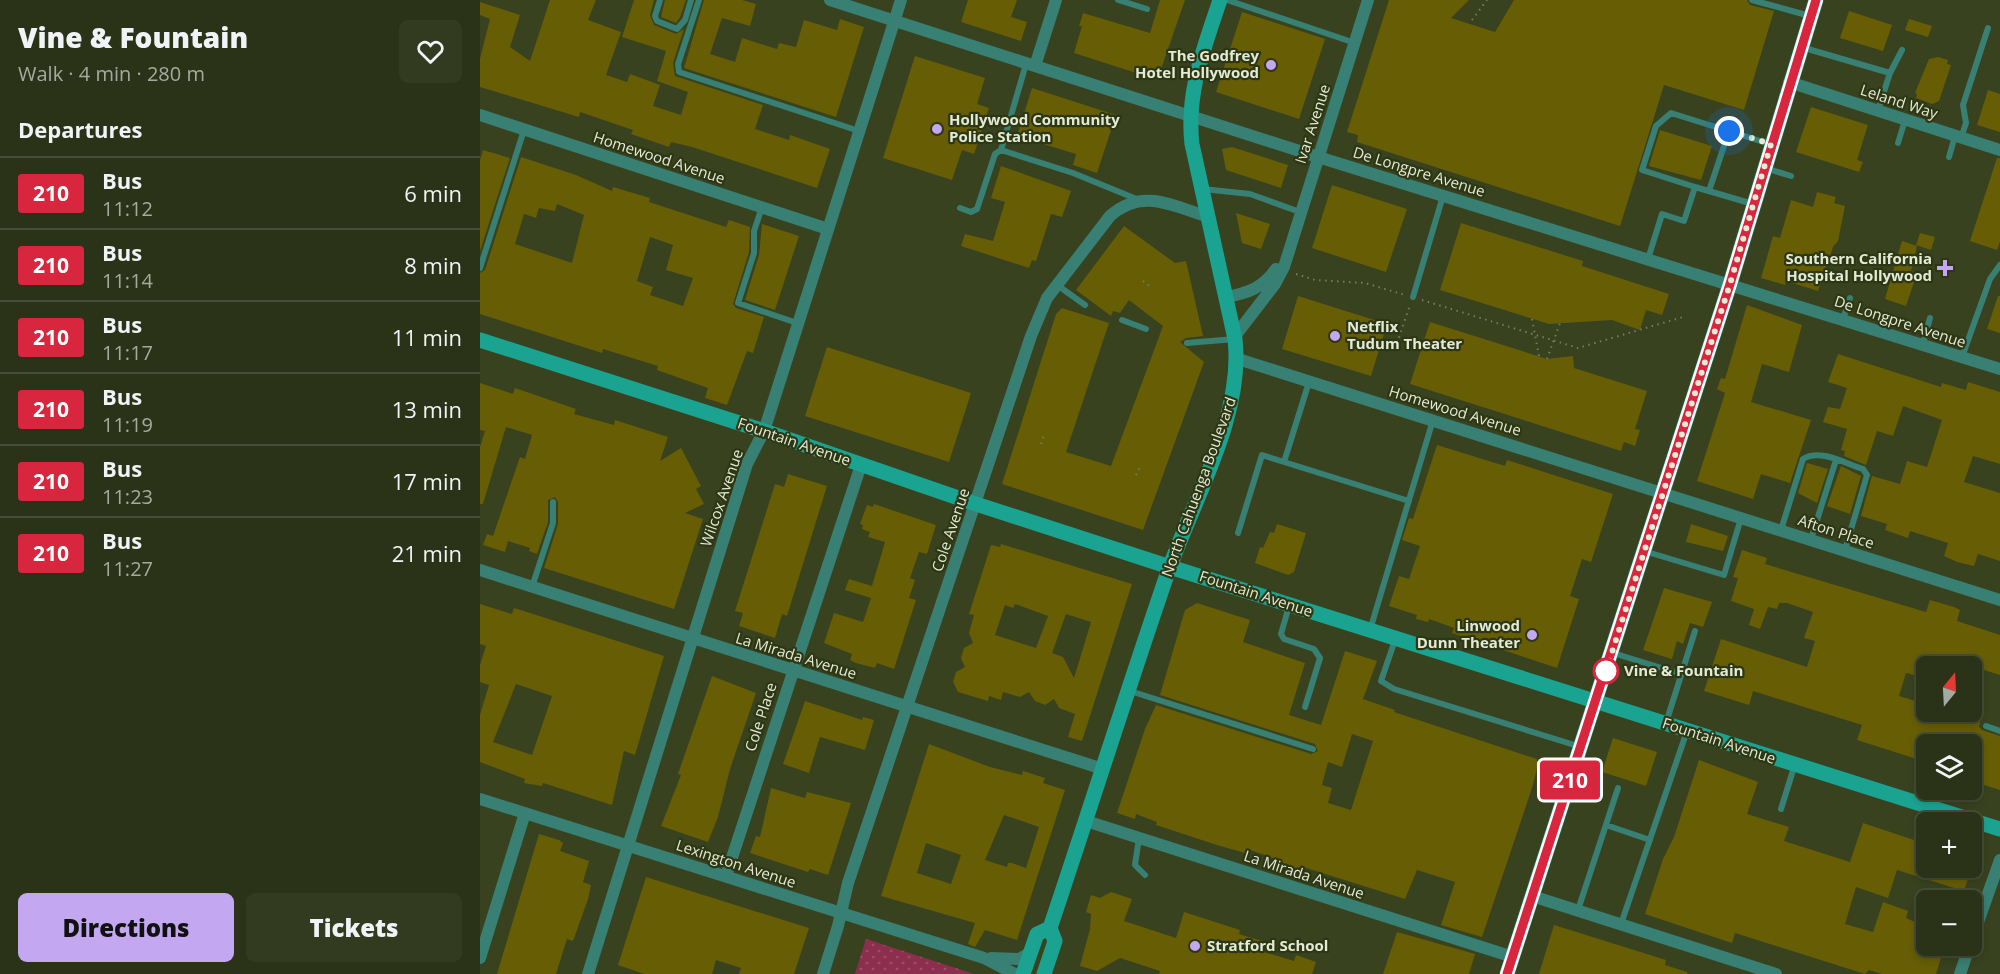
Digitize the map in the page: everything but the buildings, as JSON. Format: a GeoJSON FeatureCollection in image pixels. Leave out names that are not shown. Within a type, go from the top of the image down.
{"type":"FeatureCollection","features":[{"type":"Feature","properties":{"kind":"main road","name":"North Cahuenga Boulevard"},"geometry":{"type":"LineString","coordinates":[[1048,971],[1055,941],[1050,928],[1170,567],[1223,426],[1233,391],[1238,359],[1235,337],[1192,144],[1189,116],[1199,64],[1220,0]]}},
{"type":"Feature","properties":{"kind":"main road"},"geometry":{"type":"LineString","coordinates":[[1507,974],[1730,284],[1789,82],[1816,0]]}},
{"type":"Feature","properties":{"kind":"main road","name":"Fountain Avenue"},"geometry":{"type":"LineString","coordinates":[[480,340],[764,431],[976,504],[1170,567],[2000,829]]}},
{"type":"Feature","properties":{"kind":"main road","name":"North Cahuenga Boulevard"},"geometry":{"type":"LineString","coordinates":[[1023,974],[1037,934],[1050,928]]}},
{"type":"Feature","properties":{"kind":"street","name":"De Longpre Avenue"},"geometry":{"type":"LineString","coordinates":[[830,0],[1318,157],[2000,369]]}},
{"type":"Feature","properties":{"kind":"street","name":"Wilcox Avenue"},"geometry":{"type":"LineString","coordinates":[[588,974],[747,464],[764,431],[901,0]]}},
{"type":"Feature","properties":{"kind":"street"},"geometry":{"type":"LineString","coordinates":[[1030,65],[1056,0]]}},
{"type":"Feature","properties":{"kind":"street","name":"Ivar Avenue"},"geometry":{"type":"LineString","coordinates":[[1235,337],[1275,284],[1284,267],[1368,0]]}},
{"type":"Feature","properties":{"kind":"street","name":"Leland Way"},"geometry":{"type":"LineString","coordinates":[[1789,82],[2000,150]]}},
{"type":"Feature","properties":{"kind":"street","name":"Homewood Avenue"},"geometry":{"type":"LineString","coordinates":[[480,115],[828,229]]}},
{"type":"Feature","properties":{"kind":"street"},"geometry":{"type":"LineString","coordinates":[[1139,200],[1156,201],[1209,217]]}},
{"type":"Feature","properties":{"kind":"street","name":"Cole Avenue"},"geometry":{"type":"LineString","coordinates":[[823,974],[842,913],[848,883],[1031,336],[1047,298],[1110,216],[1121,206],[1139,200]]}},
{"type":"Feature","properties":{"kind":"street","name":"Ivar Avenue"},"geometry":{"type":"LineString","coordinates":[[1226,297],[1250,293],[1269,280],[1286,256]]}},
{"type":"Feature","properties":{"kind":"street","name":"Homewood Avenue"},"geometry":{"type":"LineString","coordinates":[[1238,359],[1663,491]]}},
{"type":"Feature","properties":{"kind":"street","name":"Cole Place"},"geometry":{"type":"LineString","coordinates":[[726,876],[861,465]]}},
{"type":"Feature","properties":{"kind":"street","name":"Afton Place"},"geometry":{"type":"LineString","coordinates":[[1663,491],[2000,600]]}},
{"type":"Feature","properties":{"kind":"street","name":"La Mirada Avenue"},"geometry":{"type":"LineString","coordinates":[[480,570],[1103,769]]}},
{"type":"Feature","properties":{"kind":"street","name":"Lexington Avenue"},"geometry":{"type":"LineString","coordinates":[[480,799],[984,958],[1016,974]]}},
{"type":"Feature","properties":{"kind":"street"},"geometry":{"type":"LineString","coordinates":[[480,958],[525,813]]}},
{"type":"Feature","properties":{"kind":"street","name":"La Mirada Avenue"},"geometry":{"type":"LineString","coordinates":[[1086,821],[1513,957]]}},
{"type":"Feature","properties":{"kind":"street"},"geometry":{"type":"LineString","coordinates":[[1982,910],[2000,860]]}},
{"type":"Feature","properties":{"kind":"street"},"geometry":{"type":"LineString","coordinates":[[1532,896],[1776,974]]}},
{"type":"Feature","properties":{"kind":"street","name":"Lexington Avenue"},"geometry":{"type":"LineString","coordinates":[[984,958],[1019,959],[1030,953]]}},
{"type":"Feature","properties":{"kind":"street"},"geometry":{"type":"LineString","coordinates":[[1960,974],[1966,956]]}},
{"type":"Feature","properties":{"kind":"lane"},"geometry":{"type":"LineString","coordinates":[[660,0],[655,16],[657,21],[673,29],[677,29],[685,20],[691,0]]}},
{"type":"Feature","properties":{"kind":"lane"},"geometry":{"type":"LineString","coordinates":[[699,0],[678,64],[679,72],[859,131]]}},
{"type":"Feature","properties":{"kind":"lane"},"geometry":{"type":"LineString","coordinates":[[1118,0],[1148,9]]}},
{"type":"Feature","properties":{"kind":"lane"},"geometry":{"type":"LineString","coordinates":[[1227,0],[1355,43]]}},
{"type":"Feature","properties":{"kind":"lane"},"geometry":{"type":"LineString","coordinates":[[1752,0],[1811,16]]}},
{"type":"Feature","properties":{"kind":"lane"},"geometry":{"type":"LineString","coordinates":[[1949,157],[1966,123],[1963,105],[1988,28]]}},
{"type":"Feature","properties":{"kind":"lane"},"geometry":{"type":"LineString","coordinates":[[1801,46],[1890,73]]}},
{"type":"Feature","properties":{"kind":"lane"},"geometry":{"type":"LineString","coordinates":[[1878,111],[1890,73],[1902,50]]}},
{"type":"Feature","properties":{"kind":"lane"},"geometry":{"type":"LineString","coordinates":[[960,208],[971,212],[977,209],[995,154],[1001,150],[1030,65]]}},
{"type":"Feature","properties":{"kind":"lane"},"geometry":{"type":"LineString","coordinates":[[1753,204],[1641,170],[1656,126],[1671,113],[1771,144]]}},
{"type":"Feature","properties":{"kind":"lane"},"geometry":{"type":"LineString","coordinates":[[1898,143],[1905,120]]}},
{"type":"Feature","properties":{"kind":"lane"},"geometry":{"type":"LineString","coordinates":[[480,268],[524,130]]}},
{"type":"Feature","properties":{"kind":"lane"},"geometry":{"type":"LineString","coordinates":[[1709,191],[1729,131]]}},
{"type":"Feature","properties":{"kind":"lane"},"geometry":{"type":"LineString","coordinates":[[1001,150],[1073,172],[1139,200]]}},
{"type":"Feature","properties":{"kind":"lane"},"geometry":{"type":"LineString","coordinates":[[1764,167],[1791,176]]}},
{"type":"Feature","properties":{"kind":"lane"},"geometry":{"type":"LineString","coordinates":[[1648,258],[1662,214],[1684,221],[1695,187]]}},
{"type":"Feature","properties":{"kind":"lane"},"geometry":{"type":"LineString","coordinates":[[1202,189],[1250,194],[1300,212]]}},
{"type":"Feature","properties":{"kind":"lane"},"geometry":{"type":"LineString","coordinates":[[1413,297],[1444,196]]}},
{"type":"Feature","properties":{"kind":"lane"},"geometry":{"type":"LineString","coordinates":[[762,207],[754,231],[754,253],[738,303],[798,323]]}},
{"type":"Feature","properties":{"kind":"lane"},"geometry":{"type":"LineString","coordinates":[[1962,357],[1990,279],[2000,266]]}},
{"type":"Feature","properties":{"kind":"lane"},"geometry":{"type":"LineString","coordinates":[[1057,285],[1085,306]]}},
{"type":"Feature","properties":{"kind":"lane"},"geometry":{"type":"LineString","coordinates":[[1843,319],[1850,298]]}},
{"type":"Feature","properties":{"kind":"lane"},"geometry":{"type":"LineString","coordinates":[[1923,344],[1930,318]]}},
{"type":"Feature","properties":{"kind":"lane"},"geometry":{"type":"LineString","coordinates":[[1122,320],[1146,329]]}},
{"type":"Feature","properties":{"kind":"lane"},"geometry":{"type":"LineString","coordinates":[[1187,343],[1235,337]]}},
{"type":"Feature","properties":{"kind":"lane"},"geometry":{"type":"LineString","coordinates":[[1284,462],[1309,381]]}},
{"type":"Feature","properties":{"kind":"lane"},"geometry":{"type":"LineString","coordinates":[[1370,630],[1434,420]]}},
{"type":"Feature","properties":{"kind":"lane"},"geometry":{"type":"LineString","coordinates":[[1781,530],[1803,459],[1811,454],[1836,460],[1863,469],[1867,475],[1845,550]]}},
{"type":"Feature","properties":{"kind":"lane"},"geometry":{"type":"LineString","coordinates":[[1238,533],[1262,455],[1409,501]]}},
{"type":"Feature","properties":{"kind":"lane"},"geometry":{"type":"LineString","coordinates":[[1812,539],[1836,460]]}},
{"type":"Feature","properties":{"kind":"lane"},"geometry":{"type":"LineString","coordinates":[[532,587],[553,523],[553,502]]}},
{"type":"Feature","properties":{"kind":"lane"},"geometry":{"type":"LineString","coordinates":[[1644,551],[1724,575],[1742,517]]}},
{"type":"Feature","properties":{"kind":"lane"},"geometry":{"type":"LineString","coordinates":[[1290,605],[1281,634],[1284,639],[1314,649],[1320,658],[1305,707]]}},
{"type":"Feature","properties":{"kind":"lane"},"geometry":{"type":"LineString","coordinates":[[1666,723],[1695,631]]}},
{"type":"Feature","properties":{"kind":"lane"},"geometry":{"type":"LineString","coordinates":[[1395,638],[1382,681],[1394,689],[1581,747]]}},
{"type":"Feature","properties":{"kind":"lane"},"geometry":{"type":"LineString","coordinates":[[1612,652],[1681,674]]}},
{"type":"Feature","properties":{"kind":"lane"},"geometry":{"type":"LineString","coordinates":[[1129,691],[1313,749]]}},
{"type":"Feature","properties":{"kind":"lane"},"geometry":{"type":"LineString","coordinates":[[1986,726],[2000,730]]}},
{"type":"Feature","properties":{"kind":"lane"},"geometry":{"type":"LineString","coordinates":[[1621,924],[1687,730]]}},
{"type":"Feature","properties":{"kind":"lane"},"geometry":{"type":"LineString","coordinates":[[1781,809],[1795,764]]}},
{"type":"Feature","properties":{"kind":"lane"},"geometry":{"type":"LineString","coordinates":[[1578,911],[1618,788]]}},
{"type":"Feature","properties":{"kind":"lane"},"geometry":{"type":"LineString","coordinates":[[1605,825],[1650,840]]}},
{"type":"Feature","properties":{"kind":"lane"},"geometry":{"type":"LineString","coordinates":[[1139,838],[1135,865],[1145,875]]}},
{"type":"Feature","properties":{"kind":"path"},"geometry":{"type":"LineString","coordinates":[[1472,20],[1487,0]]}},
{"type":"Feature","properties":{"kind":"path"},"geometry":{"type":"LineString","coordinates":[[1294,274],[1315,280],[1365,283],[1578,348],[1683,317]]}},
{"type":"Feature","properties":{"kind":"path"},"geometry":{"type":"LineString","coordinates":[[1143,281],[1151,287]]}},
{"type":"Feature","properties":{"kind":"path"},"geometry":{"type":"LineString","coordinates":[[1395,350],[1413,297]]}},
{"type":"Feature","properties":{"kind":"path"},"geometry":{"type":"LineString","coordinates":[[1532,319],[1539,356]]}},
{"type":"Feature","properties":{"kind":"path"},"geometry":{"type":"LineString","coordinates":[[1547,359],[1560,323]]}},
{"type":"Feature","properties":{"kind":"path"},"geometry":{"type":"LineString","coordinates":[[1041,444],[1044,435]]}},
{"type":"Feature","properties":{"kind":"path"},"geometry":{"type":"LineString","coordinates":[[1136,475],[1140,465]]}},
{"type":"Feature","properties":{"kind":"shaded area"},"geometry":{"type":"Polygon","coordinates":[[[866,939],[974,974],[855,974],[866,939]]]}},
{"type":"Feature","properties":{"kind":"bus line","name":"210"},"geometry":{"type":"LineString","coordinates":[[1507,974],[1730,284],[1789,82],[1816,0]]}},
{"type":"Feature","properties":{"kind":"place","name":"The Godfrey Hotel Hollywood"},"geometry":{"type":"Point","coordinates":[1271,65]}},
{"type":"Feature","properties":{"kind":"place","name":"Hollywood Community Police Station"},"geometry":{"type":"Point","coordinates":[937,129]}},
{"type":"Feature","properties":{"kind":"place","name":"Southern California Hospital Hollywood"},"geometry":{"type":"Point","coordinates":[1945,268]}},
{"type":"Feature","properties":{"kind":"place","name":"Netflix Tudum Theater"},"geometry":{"type":"Point","coordinates":[1335,336]}},
{"type":"Feature","properties":{"kind":"place","name":"Linwood Dunn Theater"},"geometry":{"type":"Point","coordinates":[1532,635]}},
{"type":"Feature","properties":{"kind":"place","name":"Vine & Fountain"},"geometry":{"type":"Point","coordinates":[1606,671]}},
{"type":"Feature","properties":{"kind":"place","name":"Stratford School"},"geometry":{"type":"Point","coordinates":[1195,946]}},
{"type":"Feature","properties":{"kind":"route"},"geometry":{"type":"LineString","coordinates":[[1606,671],[1730,284],[1771,144],[1729,131]]}}]}
